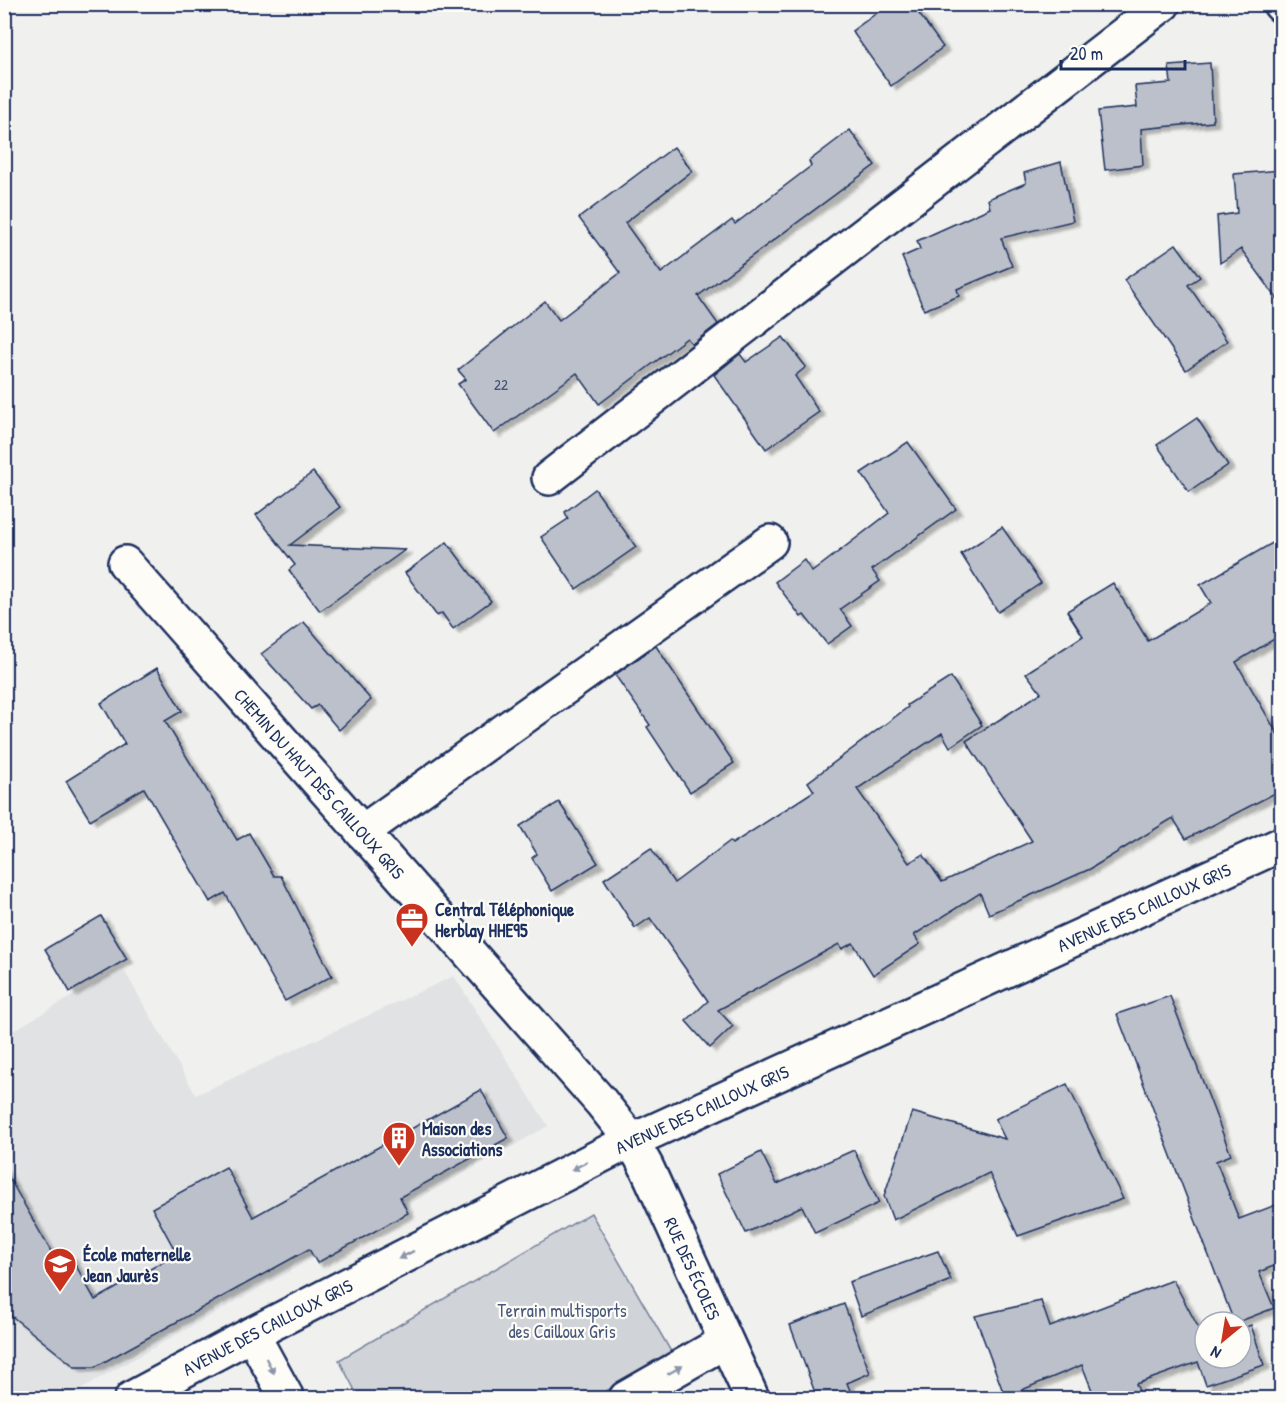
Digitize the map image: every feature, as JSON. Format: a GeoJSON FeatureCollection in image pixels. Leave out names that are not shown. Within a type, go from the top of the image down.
{"type":"FeatureCollection","features":[{"type":"Feature","properties":{"kind":"street"},"geometry":{"type":"LineString","coordinates":[[549,478],[1163,4]]}},
{"type":"Feature","properties":{"kind":"street"},"geometry":{"type":"LineString","coordinates":[[362,832],[770,542]]}},
{"type":"Feature","properties":{"kind":"street","name":"CHEMIN DU HAUT DES CAILLOUX GRIS"},"geometry":{"type":"LineString","coordinates":[[125,563],[632,1141]]}},
{"type":"Feature","properties":{"kind":"street","name":"AVENUE DES CAILLOUX GRIS"},"geometry":{"type":"LineString","coordinates":[[132,1398],[252,1334],[632,1141],[1281,844]]}},
{"type":"Feature","properties":{"kind":"street","name":"RUE DES ÉCOLES"},"geometry":{"type":"LineString","coordinates":[[632,1141],[752,1398]]}},
{"type":"Feature","properties":{"kind":"street"},"geometry":{"type":"LineString","coordinates":[[252,1334],[286,1398]]}},
{"type":"Feature","properties":{"kind":"street"},"geometry":{"type":"LineString","coordinates":[[626,1398],[724,1342]]}},
{"type":"Feature","properties":{"kind":"shaded area"},"geometry":{"type":"Polygon","coordinates":[[[122,967],[196,1095],[454,976],[548,1126],[64,1398],[5,1398],[4,1036],[122,967]]]}},
{"type":"Feature","properties":{"kind":"green space","name":"Terrain multisports des Cailloux Gris"},"geometry":{"type":"Polygon","coordinates":[[[591,1213],[673,1355],[593,1398],[359,1398],[339,1360],[591,1213]]]}},
{"type":"Feature","properties":{"kind":"building"},"geometry":{"type":"Polygon","coordinates":[[[889,4],[912,4],[943,47],[891,86],[852,31],[889,4]]]}},
{"type":"Feature","properties":{"kind":"building"},"geometry":{"type":"Polygon","coordinates":[[[1210,63],[1213,122],[1141,129],[1143,165],[1105,170],[1098,111],[1137,107],[1135,86],[1171,83],[1169,66],[1210,63]]]}},
{"type":"Feature","properties":{"kind":"building"},"geometry":{"type":"Polygon","coordinates":[[[850,130],[875,165],[698,296],[718,324],[692,344],[687,338],[599,404],[577,373],[494,433],[458,384],[466,379],[458,370],[545,301],[559,320],[620,273],[579,218],[674,147],[692,171],[625,223],[661,273],[732,220],[735,224],[811,166],[809,161],[850,130]]]}},
{"type":"Feature","properties":{"kind":"building"},"geometry":{"type":"Polygon","coordinates":[[[1061,162],[1073,221],[1001,238],[1012,266],[957,289],[959,296],[924,310],[902,257],[920,249],[917,241],[990,208],[988,199],[1026,183],[1024,173],[1061,162]]]}},
{"type":"Feature","properties":{"kind":"building"},"geometry":{"type":"Polygon","coordinates":[[[1281,170],[1281,304],[1241,249],[1220,263],[1217,216],[1237,213],[1234,174],[1281,170]]]}},
{"type":"Feature","properties":{"kind":"building"},"geometry":{"type":"Polygon","coordinates":[[[1176,244],[1200,277],[1188,285],[1227,341],[1186,370],[1124,280],[1176,244]]]}},
{"type":"Feature","properties":{"kind":"building"},"geometry":{"type":"Polygon","coordinates":[[[783,337],[806,367],[795,376],[819,412],[766,449],[714,375],[740,354],[746,362],[783,337]]]}},
{"type":"Feature","properties":{"kind":"building"},"geometry":{"type":"Polygon","coordinates":[[[1197,418],[1228,465],[1189,492],[1157,445],[1197,418]]]}},
{"type":"Feature","properties":{"kind":"building"},"geometry":{"type":"Polygon","coordinates":[[[908,442],[956,509],[872,570],[880,581],[840,609],[852,626],[827,644],[804,615],[801,617],[775,582],[804,560],[812,572],[889,513],[861,473],[908,442]]]}},
{"type":"Feature","properties":{"kind":"building"},"geometry":{"type":"Polygon","coordinates":[[[313,472],[340,507],[290,545],[405,550],[320,611],[289,570],[295,565],[256,515],[313,472]]]}},
{"type":"Feature","properties":{"kind":"building"},"geometry":{"type":"Polygon","coordinates":[[[595,489],[636,547],[576,589],[541,537],[568,519],[565,512],[595,489]]]}},
{"type":"Feature","properties":{"kind":"building"},"geometry":{"type":"Polygon","coordinates":[[[1002,527],[1041,583],[998,612],[961,554],[1002,527]]]}},
{"type":"Feature","properties":{"kind":"building"},"geometry":{"type":"Polygon","coordinates":[[[1281,538],[1281,635],[1236,662],[1281,740],[1281,790],[1186,839],[1173,818],[1090,869],[989,914],[980,893],[914,935],[920,944],[873,975],[853,943],[842,949],[839,944],[718,1010],[733,1026],[710,1048],[686,1021],[708,1001],[650,918],[635,928],[604,879],[651,848],[674,883],[730,841],[732,844],[814,791],[808,782],[908,707],[907,705],[951,677],[982,725],[950,747],[942,733],[857,789],[909,863],[923,854],[942,882],[1032,841],[966,741],[1041,693],[1026,673],[1083,636],[1067,611],[1113,583],[1148,641],[1211,603],[1200,585],[1281,538]]]}},
{"type":"Feature","properties":{"kind":"building"},"geometry":{"type":"Polygon","coordinates":[[[447,542],[491,601],[453,629],[442,613],[437,616],[405,573],[447,542]]]}},
{"type":"Feature","properties":{"kind":"building"},"geometry":{"type":"Polygon","coordinates":[[[304,622],[371,700],[339,730],[318,705],[311,709],[261,654],[304,622]]]}},
{"type":"Feature","properties":{"kind":"building"},"geometry":{"type":"Polygon","coordinates":[[[656,646],[734,763],[690,792],[647,727],[650,725],[615,675],[656,646]]]}},
{"type":"Feature","properties":{"kind":"building"},"geometry":{"type":"Polygon","coordinates":[[[157,668],[182,711],[165,721],[237,840],[249,833],[274,876],[281,876],[332,976],[285,1001],[225,893],[210,902],[144,788],[90,820],[66,781],[125,744],[101,703],[157,668]]]}},
{"type":"Feature","properties":{"kind":"building"},"geometry":{"type":"Polygon","coordinates":[[[559,802],[598,863],[552,891],[532,858],[537,854],[520,826],[559,802]]]}},
{"type":"Feature","properties":{"kind":"building"},"geometry":{"type":"Polygon","coordinates":[[[101,916],[127,959],[70,992],[45,949],[101,916]]]}},
{"type":"Feature","properties":{"kind":"building"},"geometry":{"type":"Polygon","coordinates":[[[1170,996],[1231,1155],[1216,1161],[1239,1219],[1281,1203],[1281,1263],[1259,1272],[1274,1308],[1253,1316],[1253,1310],[1229,1310],[1117,1014],[1170,996]]]}},
{"type":"Feature","properties":{"kind":"building"},"geometry":{"type":"Polygon","coordinates":[[[1067,1084],[1123,1199],[1018,1236],[989,1173],[893,1220],[884,1196],[912,1112],[1005,1139],[995,1119],[1067,1084]]]}},
{"type":"Feature","properties":{"kind":"building"},"geometry":{"type":"Polygon","coordinates":[[[481,1090],[508,1138],[400,1197],[408,1213],[317,1263],[309,1249],[95,1367],[75,1367],[4,1310],[4,1169],[57,1262],[70,1255],[95,1300],[177,1254],[152,1208],[226,1167],[253,1217],[481,1090]]]}},
{"type":"Feature","properties":{"kind":"building"},"geometry":{"type":"Polygon","coordinates":[[[854,1150],[879,1203],[815,1233],[802,1206],[746,1233],[717,1174],[761,1152],[777,1184],[854,1150]]]}},
{"type":"Feature","properties":{"kind":"building"},"geometry":{"type":"Polygon","coordinates":[[[938,1251],[951,1280],[861,1316],[849,1282],[938,1251]]]}},
{"type":"Feature","properties":{"kind":"building"},"geometry":{"type":"Polygon","coordinates":[[[1173,1280],[1193,1318],[1193,1364],[1136,1384],[1142,1398],[1095,1398],[1082,1365],[1005,1397],[975,1316],[1041,1301],[1050,1327],[1173,1280]]]}},
{"type":"Feature","properties":{"kind":"building"},"geometry":{"type":"Polygon","coordinates":[[[844,1304],[870,1373],[847,1383],[853,1398],[817,1398],[790,1325],[844,1304]]]}},
{"type":"Feature","properties":{"kind":"building"},"geometry":{"type":"Polygon","coordinates":[[[1253,1331],[1264,1365],[1253,1369],[1253,1331]]]}},
{"type":"Feature","properties":{"kind":"building"},"geometry":{"type":"Polygon","coordinates":[[[1201,1370],[1250,1370],[1206,1385],[1201,1370]]]}},
{"type":"Feature","properties":{"kind":"place","name":"Central Téléphonique Herblay HHE95"},"geometry":{"type":"Point","coordinates":[412,948]}},
{"type":"Feature","properties":{"kind":"place","name":"Maison des Associations"},"geometry":{"type":"Point","coordinates":[399,1167]}},
{"type":"Feature","properties":{"kind":"place","name":"École maternelle Jean Jaurès"},"geometry":{"type":"Point","coordinates":[60,1293]}}]}
